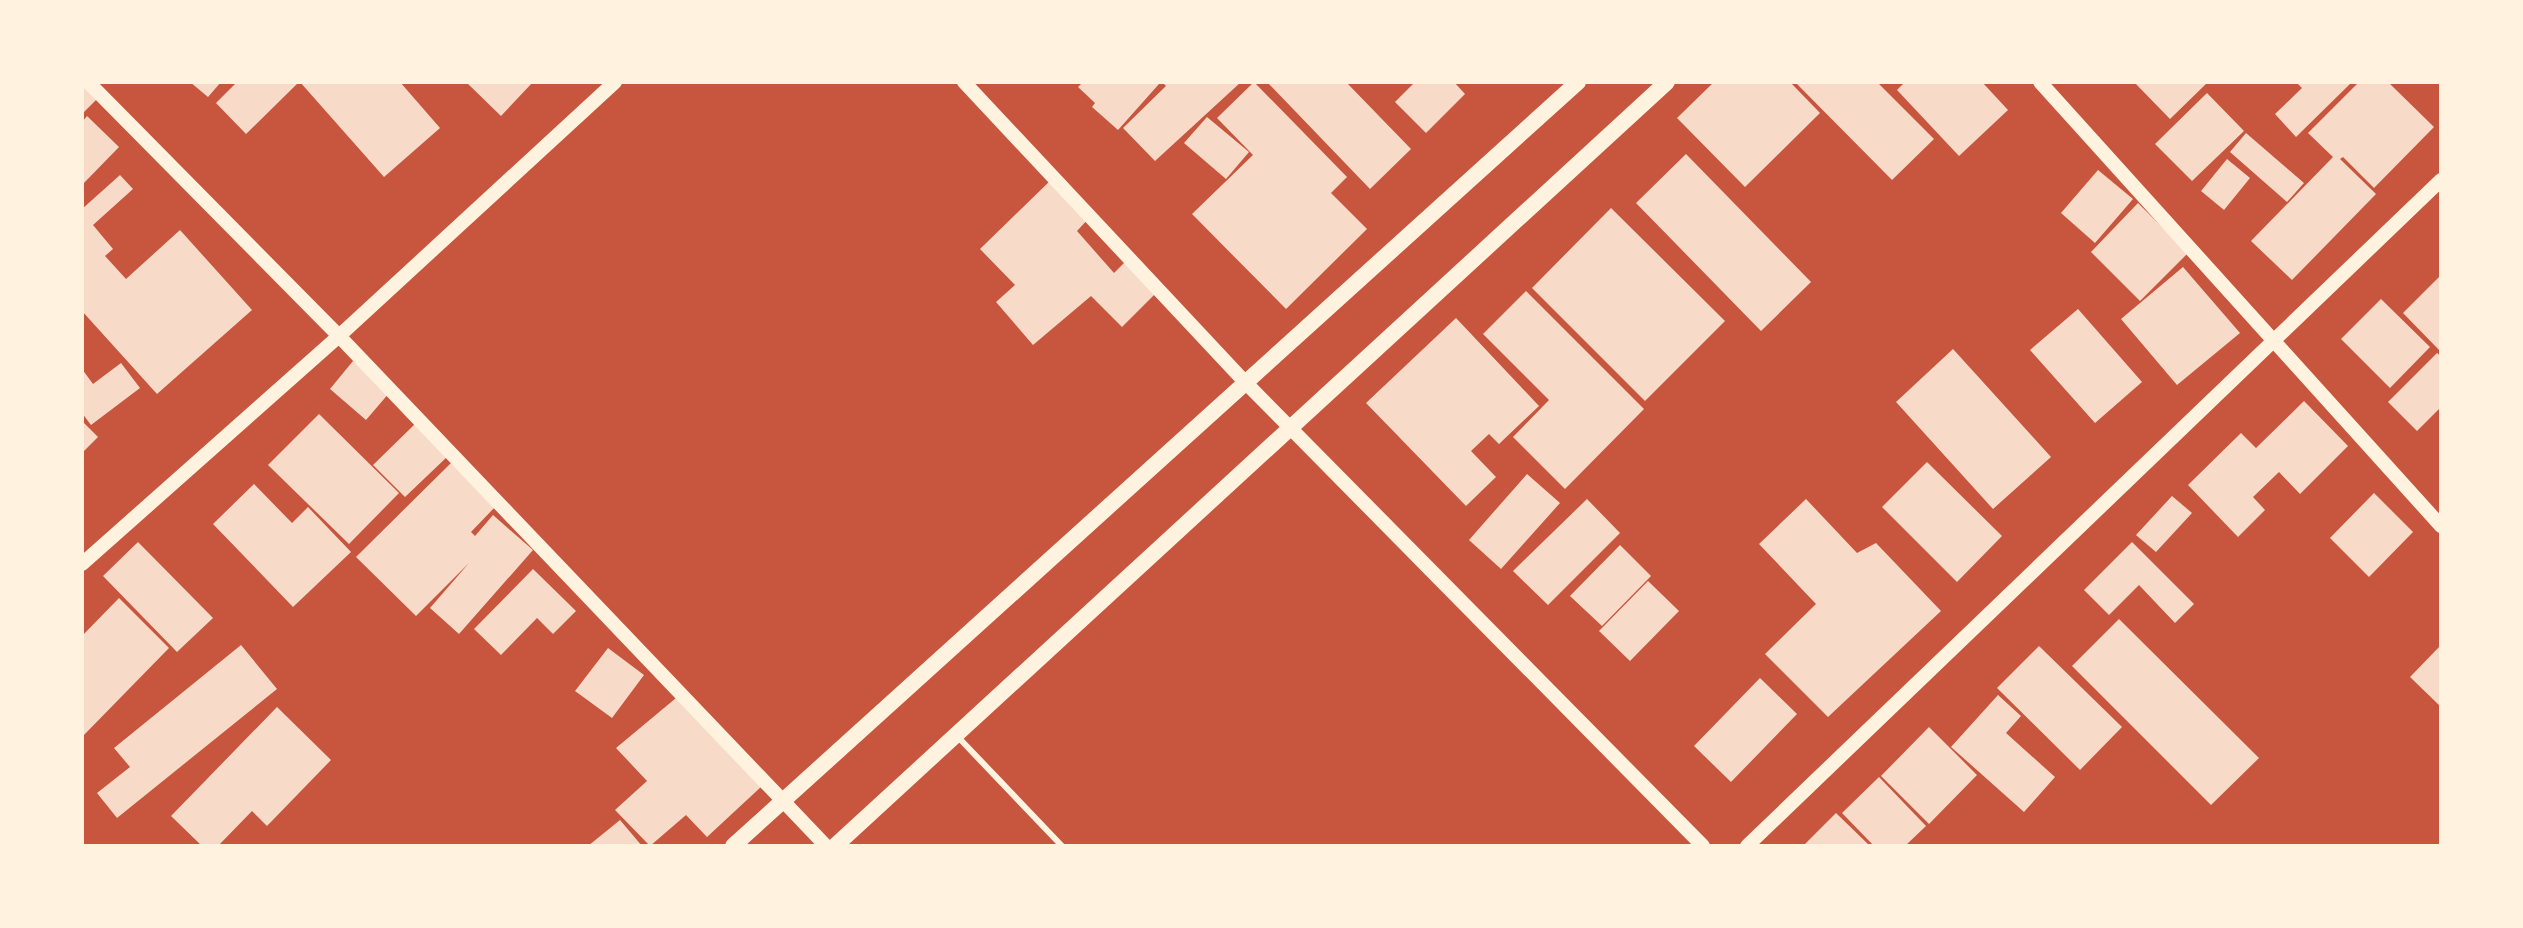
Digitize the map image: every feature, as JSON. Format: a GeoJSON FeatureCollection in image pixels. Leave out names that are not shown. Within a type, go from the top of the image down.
{"type":"FeatureCollection","features":[{"type":"Feature","properties":{"kind":"main road"},"geometry":{"type":"LineString","coordinates":[[733,846],[1578,82]]}},
{"type":"Feature","properties":{"kind":"main road"},"geometry":{"type":"LineString","coordinates":[[835,846],[1667,82]]}},
{"type":"Feature","properties":{"kind":"street"},"geometry":{"type":"LineString","coordinates":[[88,82],[339,336],[784,798],[826,846]]}},
{"type":"Feature","properties":{"kind":"street"},"geometry":{"type":"LineString","coordinates":[[82,564],[339,336],[615,82]]}},
{"type":"Feature","properties":{"kind":"street"},"geometry":{"type":"LineString","coordinates":[[964,82],[1244,381],[1703,846]]}},
{"type":"Feature","properties":{"kind":"street"},"geometry":{"type":"LineString","coordinates":[[2040,82],[2441,526]]}},
{"type":"Feature","properties":{"kind":"street"},"geometry":{"type":"LineString","coordinates":[[1747,846],[2441,180]]}},
{"type":"Feature","properties":{"kind":"lane"},"geometry":{"type":"LineString","coordinates":[[957,736],[1062,846]]}},
{"type":"Feature","properties":{"kind":"building"},"geometry":{"type":"Polygon","coordinates":[[[190,82],[221,82],[208,97],[190,82]]]}},
{"type":"Feature","properties":{"kind":"building"},"geometry":{"type":"Polygon","coordinates":[[[237,82],[299,82],[246,134],[216,103],[237,82]]]}},
{"type":"Feature","properties":{"kind":"building"},"geometry":{"type":"Polygon","coordinates":[[[300,82],[400,82],[440,128],[384,177],[300,82]]]}},
{"type":"Feature","properties":{"kind":"building"},"geometry":{"type":"Polygon","coordinates":[[[466,82],[533,82],[501,116],[466,82]]]}},
{"type":"Feature","properties":{"kind":"building"},"geometry":{"type":"Polygon","coordinates":[[[1083,82],[1159,84],[1118,130],[1092,107],[1095,103],[1078,87],[1083,82]]]}},
{"type":"Feature","properties":{"kind":"building"},"geometry":{"type":"Polygon","coordinates":[[[1162,82],[1241,82],[1155,161],[1123,128],[1166,86],[1162,82]]]}},
{"type":"Feature","properties":{"kind":"building"},"geometry":{"type":"Polygon","coordinates":[[[1254,82],[1347,177],[1331,193],[1367,229],[1286,309],[1192,214],[1253,155],[1217,118],[1254,82]]]}},
{"type":"Feature","properties":{"kind":"building"},"geometry":{"type":"Polygon","coordinates":[[[1267,82],[1346,82],[1411,149],[1370,189],[1267,82]]]}},
{"type":"Feature","properties":{"kind":"building"},"geometry":{"type":"Polygon","coordinates":[[[1415,82],[1454,82],[1465,94],[1426,133],[1395,102],[1415,82]]]}},
{"type":"Feature","properties":{"kind":"building"},"geometry":{"type":"Polygon","coordinates":[[[1714,82],[1790,82],[1820,113],[1745,187],[1677,118],[1714,82]]]}},
{"type":"Feature","properties":{"kind":"building"},"geometry":{"type":"Polygon","coordinates":[[[1795,82],[1877,82],[1934,139],[1892,180],[1795,82]]]}},
{"type":"Feature","properties":{"kind":"building"},"geometry":{"type":"Polygon","coordinates":[[[1905,82],[1982,82],[2008,110],[1959,156],[1897,90],[1905,82]]]}},
{"type":"Feature","properties":{"kind":"building"},"geometry":{"type":"Polygon","coordinates":[[[2134,82],[2208,82],[2170,119],[2134,82]]]}},
{"type":"Feature","properties":{"kind":"building"},"geometry":{"type":"Polygon","coordinates":[[[2296,82],[2352,82],[2296,137],[2275,114],[2302,88],[2296,82]]]}},
{"type":"Feature","properties":{"kind":"building"},"geometry":{"type":"Polygon","coordinates":[[[2359,82],[2388,82],[2434,127],[2374,188],[2343,157],[2340,159],[2376,194],[2292,280],[2251,241],[2333,157],[2308,133],[2359,82]]]}},
{"type":"Feature","properties":{"kind":"building"},"geometry":{"type":"Polygon","coordinates":[[[82,84],[97,99],[82,114],[82,84]]]}},
{"type":"Feature","properties":{"kind":"building"},"geometry":{"type":"Polygon","coordinates":[[[2207,93],[2244,131],[2192,181],[2155,144],[2207,93]]]}},
{"type":"Feature","properties":{"kind":"building"},"geometry":{"type":"Polygon","coordinates":[[[87,116],[119,147],[82,185],[82,122],[87,116]]]}},
{"type":"Feature","properties":{"kind":"building"},"geometry":{"type":"Polygon","coordinates":[[[1207,117],[1249,152],[1226,179],[1184,143],[1207,117]]]}},
{"type":"Feature","properties":{"kind":"building"},"geometry":{"type":"Polygon","coordinates":[[[2246,133],[2304,183],[2287,202],[2230,152],[2246,133]]]}},
{"type":"Feature","properties":{"kind":"building"},"geometry":{"type":"Polygon","coordinates":[[[1686,154],[1811,282],[1761,331],[1636,203],[1686,154]]]}},
{"type":"Feature","properties":{"kind":"building"},"geometry":{"type":"Polygon","coordinates":[[[2227,159],[2250,178],[2224,210],[2201,191],[2227,159]]]}},
{"type":"Feature","properties":{"kind":"building"},"geometry":{"type":"Polygon","coordinates":[[[2098,170],[2133,199],[2095,243],[2061,213],[2098,170]]]}},
{"type":"Feature","properties":{"kind":"building"},"geometry":{"type":"Polygon","coordinates":[[[120,175],[133,189],[93,225],[113,249],[105,256],[126,279],[180,230],[252,310],[157,394],[82,311],[82,209],[120,175]]]}},
{"type":"Feature","properties":{"kind":"building"},"geometry":{"type":"Polygon","coordinates":[[[1053,178],[1090,217],[1077,231],[1114,273],[1130,257],[1161,288],[1122,327],[1091,296],[1033,345],[996,302],[1015,285],[980,249],[1053,178]]]}},
{"type":"Feature","properties":{"kind":"building"},"geometry":{"type":"Polygon","coordinates":[[[2138,203],[2188,253],[2140,301],[2091,252],[2138,203]]]}},
{"type":"Feature","properties":{"kind":"building"},"geometry":{"type":"Polygon","coordinates":[[[1611,208],[1725,321],[1645,401],[1532,288],[1611,208]]]}},
{"type":"Feature","properties":{"kind":"building"},"geometry":{"type":"Polygon","coordinates":[[[2183,267],[2240,333],[2177,385],[2121,319],[2183,267]]]}},
{"type":"Feature","properties":{"kind":"building"},"geometry":{"type":"Polygon","coordinates":[[[2441,275],[2441,352],[2403,313],[2441,275]]]}},
{"type":"Feature","properties":{"kind":"building"},"geometry":{"type":"Polygon","coordinates":[[[1526,291],[1644,409],[1565,489],[1513,437],[1549,400],[1483,334],[1526,291]]]}},
{"type":"Feature","properties":{"kind":"building"},"geometry":{"type":"Polygon","coordinates":[[[2381,299],[2430,347],[2390,388],[2341,339],[2381,299]]]}},
{"type":"Feature","properties":{"kind":"building"},"geometry":{"type":"Polygon","coordinates":[[[2078,309],[2142,382],[2095,423],[2030,350],[2078,309]]]}},
{"type":"Feature","properties":{"kind":"building"},"geometry":{"type":"Polygon","coordinates":[[[1456,318],[1539,406],[1499,444],[1489,434],[1471,451],[1496,477],[1466,506],[1366,403],[1456,318]]]}},
{"type":"Feature","properties":{"kind":"building"},"geometry":{"type":"Polygon","coordinates":[[[1953,349],[2051,457],[1993,509],[1896,402],[1953,349]]]}},
{"type":"Feature","properties":{"kind":"building"},"geometry":{"type":"Polygon","coordinates":[[[2437,353],[2441,356],[2441,407],[2417,431],[2388,402],[2437,353]]]}},
{"type":"Feature","properties":{"kind":"building"},"geometry":{"type":"Polygon","coordinates":[[[353,361],[390,392],[366,420],[330,389],[353,361]]]}},
{"type":"Feature","properties":{"kind":"building"},"geometry":{"type":"Polygon","coordinates":[[[121,363],[140,388],[91,425],[82,413],[82,369],[93,384],[121,363]]]}},
{"type":"Feature","properties":{"kind":"building"},"geometry":{"type":"Polygon","coordinates":[[[2304,401],[2348,446],[2300,494],[2279,472],[2253,497],[2265,510],[2238,537],[2188,485],[2241,433],[2256,448],[2304,401]]]}},
{"type":"Feature","properties":{"kind":"building"},"geometry":{"type":"Polygon","coordinates":[[[319,414],[399,493],[349,544],[268,465],[319,414]]]}},
{"type":"Feature","properties":{"kind":"building"},"geometry":{"type":"Polygon","coordinates":[[[82,421],[98,437],[82,453],[82,421]]]}},
{"type":"Feature","properties":{"kind":"building"},"geometry":{"type":"Polygon","coordinates":[[[416,423],[448,456],[405,497],[373,465],[416,423]]]}},
{"type":"Feature","properties":{"kind":"building"},"geometry":{"type":"Polygon","coordinates":[[[1927,462],[2002,536],[1957,582],[1882,507],[1927,462]]]}},
{"type":"Feature","properties":{"kind":"building"},"geometry":{"type":"Polygon","coordinates":[[[451,463],[495,507],[471,532],[475,536],[493,515],[533,550],[459,634],[430,608],[469,563],[416,616],[356,557],[451,463]]]}},
{"type":"Feature","properties":{"kind":"building"},"geometry":{"type":"Polygon","coordinates":[[[1527,474],[1560,503],[1501,569],[1469,540],[1527,474]]]}},
{"type":"Feature","properties":{"kind":"building"},"geometry":{"type":"Polygon","coordinates":[[[254,484],[292,523],[308,507],[351,552],[293,607],[213,524],[254,484]]]}},
{"type":"Feature","properties":{"kind":"building"},"geometry":{"type":"Polygon","coordinates":[[[2374,493],[2413,532],[2369,577],[2330,538],[2374,493]]]}},
{"type":"Feature","properties":{"kind":"building"},"geometry":{"type":"Polygon","coordinates":[[[2172,496],[2192,513],[2156,552],[2136,535],[2172,496]]]}},
{"type":"Feature","properties":{"kind":"building"},"geometry":{"type":"Polygon","coordinates":[[[1587,499],[1620,533],[1548,605],[1513,571],[1587,499]]]}},
{"type":"Feature","properties":{"kind":"building"},"geometry":{"type":"Polygon","coordinates":[[[1806,499],[1857,553],[1876,543],[1941,611],[1828,717],[1765,654],[1816,604],[1759,544],[1806,499]]]}},
{"type":"Feature","properties":{"kind":"building"},"geometry":{"type":"Polygon","coordinates":[[[138,542],[213,618],[177,652],[103,576],[138,542]]]}},
{"type":"Feature","properties":{"kind":"building"},"geometry":{"type":"Polygon","coordinates":[[[2132,542],[2194,604],[2175,623],[2139,585],[2109,615],[2084,590],[2132,542]]]}},
{"type":"Feature","properties":{"kind":"building"},"geometry":{"type":"Polygon","coordinates":[[[1620,545],[1651,576],[1602,626],[1570,596],[1620,545]]]}},
{"type":"Feature","properties":{"kind":"building"},"geometry":{"type":"Polygon","coordinates":[[[533,569],[576,611],[553,634],[537,618],[501,655],[474,629],[533,569]]]}},
{"type":"Feature","properties":{"kind":"building"},"geometry":{"type":"Polygon","coordinates":[[[1648,581],[1679,611],[1630,661],[1599,631],[1648,581]]]}},
{"type":"Feature","properties":{"kind":"building"},"geometry":{"type":"Polygon","coordinates":[[[119,598],[169,648],[82,737],[82,636],[119,598]]]}},
{"type":"Feature","properties":{"kind":"building"},"geometry":{"type":"Polygon","coordinates":[[[2119,619],[2259,758],[2211,805],[2072,666],[2119,619]]]}},
{"type":"Feature","properties":{"kind":"building"},"geometry":{"type":"Polygon","coordinates":[[[241,645],[277,689],[117,818],[97,793],[130,767],[114,748],[241,645]]]}},
{"type":"Feature","properties":{"kind":"building"},"geometry":{"type":"Polygon","coordinates":[[[2441,645],[2441,707],[2410,677],[2441,645]]]}},
{"type":"Feature","properties":{"kind":"building"},"geometry":{"type":"Polygon","coordinates":[[[2039,646],[2122,727],[2080,770],[1997,688],[2039,646]]]}},
{"type":"Feature","properties":{"kind":"building"},"geometry":{"type":"Polygon","coordinates":[[[608,648],[644,675],[612,718],[575,691],[608,648]]]}},
{"type":"Feature","properties":{"kind":"building"},"geometry":{"type":"Polygon","coordinates":[[[1760,678],[1797,714],[1731,782],[1694,746],[1760,678]]]}},
{"type":"Feature","properties":{"kind":"building"},"geometry":{"type":"Polygon","coordinates":[[[1998,695],[2021,716],[2006,733],[2055,777],[2024,812],[1951,747],[1998,695]]]}},
{"type":"Feature","properties":{"kind":"building"},"geometry":{"type":"Polygon","coordinates":[[[676,698],[762,786],[707,837],[686,815],[650,846],[615,810],[647,781],[616,748],[676,698]]]}},
{"type":"Feature","properties":{"kind":"building"},"geometry":{"type":"Polygon","coordinates":[[[277,707],[331,760],[267,826],[252,811],[218,846],[202,846],[171,816],[277,707]]]}},
{"type":"Feature","properties":{"kind":"building"},"geometry":{"type":"Polygon","coordinates":[[[1929,727],[1977,775],[1929,824],[1881,776],[1929,727]]]}},
{"type":"Feature","properties":{"kind":"building"},"geometry":{"type":"Polygon","coordinates":[[[1879,777],[1926,826],[1905,846],[1874,846],[1842,813],[1879,777]]]}},
{"type":"Feature","properties":{"kind":"building"},"geometry":{"type":"Polygon","coordinates":[[[1836,813],[1870,846],[1803,846],[1836,813]]]}},
{"type":"Feature","properties":{"kind":"building"},"geometry":{"type":"Polygon","coordinates":[[[620,820],[642,846],[588,846],[620,820]]]}}]}
